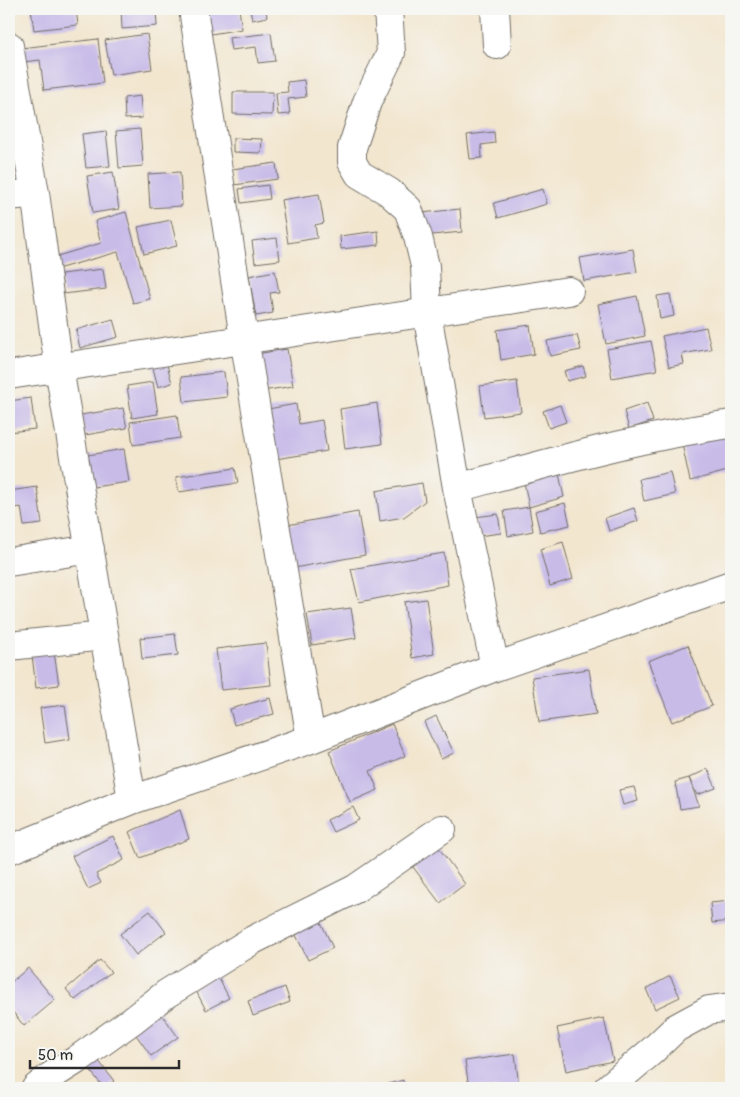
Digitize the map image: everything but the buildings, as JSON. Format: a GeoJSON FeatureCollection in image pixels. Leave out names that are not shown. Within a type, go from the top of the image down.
{"type":"FeatureCollection","features":[{"type":"Feature","properties":{"kind":"street"},"geometry":{"type":"LineString","coordinates":[[193,9],[244,338],[311,739]]}},
{"type":"Feature","properties":{"kind":"street"},"geometry":{"type":"LineString","coordinates":[[388,9],[391,53],[366,102],[352,148],[352,162],[359,174],[389,192],[408,210],[418,237],[425,266],[427,313],[457,488],[496,667]]}},
{"type":"Feature","properties":{"kind":"street"},"geometry":{"type":"LineString","coordinates":[[494,9],[498,45]]}},
{"type":"Feature","properties":{"kind":"street"},"geometry":{"type":"LineString","coordinates":[[10,55],[22,195],[59,368],[132,800]]}},
{"type":"Feature","properties":{"kind":"street"},"geometry":{"type":"LineString","coordinates":[[9,374],[569,291]]}},
{"type":"Feature","properties":{"kind":"street"},"geometry":{"type":"LineString","coordinates":[[457,488],[588,453],[683,431],[731,424]]}},
{"type":"Feature","properties":{"kind":"street"},"geometry":{"type":"LineString","coordinates":[[9,562],[90,549]]}},
{"type":"Feature","properties":{"kind":"street"},"geometry":{"type":"LineString","coordinates":[[9,850],[132,800],[311,739],[496,667],[731,586]]}},
{"type":"Feature","properties":{"kind":"street"},"geometry":{"type":"LineString","coordinates":[[9,646],[104,636]]}},
{"type":"Feature","properties":{"kind":"street"},"geometry":{"type":"LineString","coordinates":[[36,1088],[134,1019],[166,994],[253,940],[355,889],[442,829]]}},
{"type":"Feature","properties":{"kind":"street"},"geometry":{"type":"LineString","coordinates":[[608,1088],[676,1028],[709,1010],[731,1007]]}}]}
